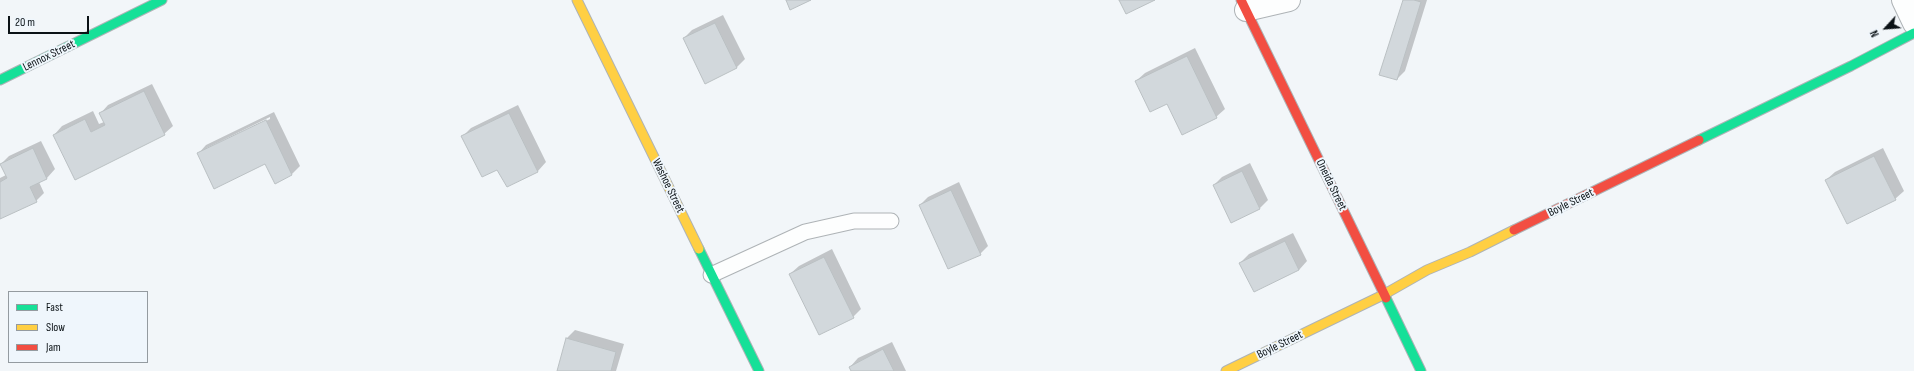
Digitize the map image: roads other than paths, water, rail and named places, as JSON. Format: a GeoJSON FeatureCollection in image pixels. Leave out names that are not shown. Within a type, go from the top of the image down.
{"type":"FeatureCollection","features":[{"type":"Feature","properties":{"kind":"street","name":"Lennox Street"},"geometry":{"type":"LineString","coordinates":[[0,80],[162,0]]}},
{"type":"Feature","properties":{"kind":"street","name":"Washoe Street"},"geometry":{"type":"LineString","coordinates":[[577,0],[759,371]]}},
{"type":"Feature","properties":{"kind":"street"},"geometry":{"type":"LineString","coordinates":[[1243,5],[1289,0]]}},
{"type":"Feature","properties":{"kind":"street"},"geometry":{"type":"LineString","coordinates":[[1903,0],[1914,23]]}},
{"type":"Feature","properties":{"kind":"street","name":"Oneida Street"},"geometry":{"type":"LineString","coordinates":[[1243,5],[1337,195],[1383,295],[1422,371]]}},
{"type":"Feature","properties":{"kind":"street","name":"Boyle Street"},"geometry":{"type":"LineString","coordinates":[[1226,371],[1383,295],[1427,270],[1470,252],[1592,193],[1851,66],[1914,33]]}},
{"type":"Feature","properties":{"kind":"lane"},"geometry":{"type":"LineString","coordinates":[[711,275],[805,232],[854,221],[891,220]]}}]}
